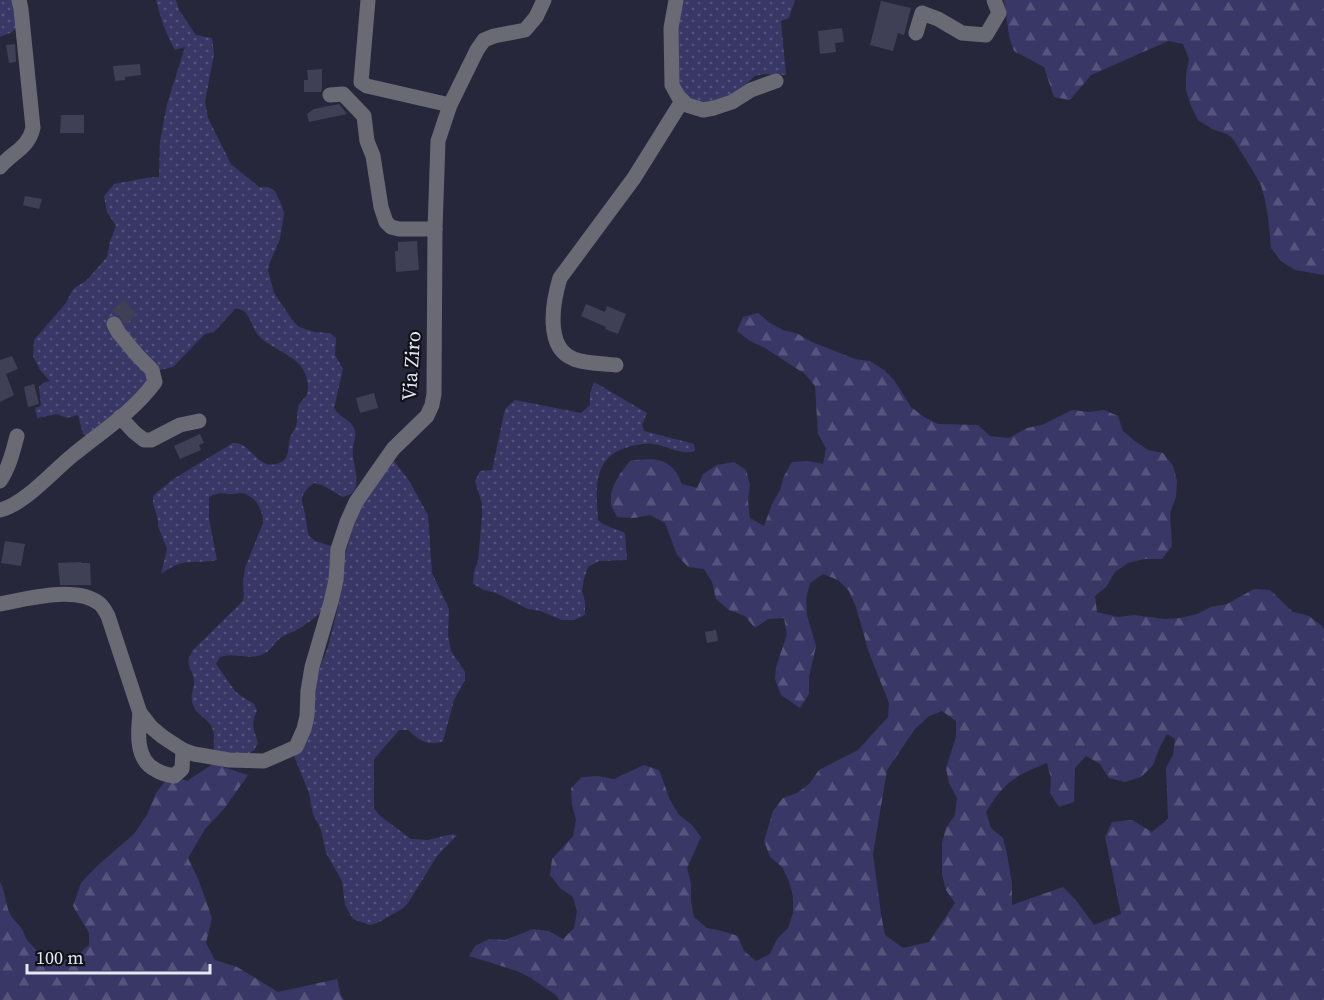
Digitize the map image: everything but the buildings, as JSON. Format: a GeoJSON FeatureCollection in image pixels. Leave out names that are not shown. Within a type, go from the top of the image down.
{"type":"FeatureCollection","features":[{"type":"Feature","properties":{"kind":"street"},"geometry":{"type":"LineString","coordinates":[[0,167],[24,147],[31,137],[33,128],[19,0]]}},
{"type":"Feature","properties":{"kind":"street"},"geometry":{"type":"LineString","coordinates":[[368,0],[361,82],[367,86],[450,105]]}},
{"type":"Feature","properties":{"kind":"street","name":"Via Ziro"},"geometry":{"type":"LineString","coordinates":[[183,750],[194,754],[252,762],[264,761],[296,747],[307,716],[312,668],[331,602],[336,580],[338,549],[347,522],[356,502],[393,449],[427,416],[432,405],[438,141],[450,105],[484,40],[525,30],[536,17],[544,0]]}},
{"type":"Feature","properties":{"kind":"street"},"geometry":{"type":"LineString","coordinates":[[676,0],[671,28],[671,73],[672,85],[682,101],[703,110],[714,108],[776,81]]}},
{"type":"Feature","properties":{"kind":"street"},"geometry":{"type":"LineString","coordinates":[[916,33],[922,13],[962,33],[986,35],[999,13],[994,0]]}},
{"type":"Feature","properties":{"kind":"street"},"geometry":{"type":"LineString","coordinates":[[330,95],[343,94],[364,116],[367,141],[373,156],[381,207],[386,222],[391,227],[399,229],[435,229]]}},
{"type":"Feature","properties":{"kind":"street"},"geometry":{"type":"LineString","coordinates":[[616,365],[574,360],[564,353],[557,344],[552,327],[556,291],[560,278],[634,178],[682,101]]}},
{"type":"Feature","properties":{"kind":"street"},"geometry":{"type":"LineString","coordinates":[[0,510],[17,503],[74,454],[112,426],[148,392],[155,382],[152,370],[118,332],[114,324]]}},
{"type":"Feature","properties":{"kind":"street"},"geometry":{"type":"LineString","coordinates":[[120,417],[144,440],[151,440],[180,425],[199,421]]}},
{"type":"Feature","properties":{"kind":"street"},"geometry":{"type":"LineString","coordinates":[[0,481],[18,436]]}},
{"type":"Feature","properties":{"kind":"street"},"geometry":{"type":"LineString","coordinates":[[0,604],[29,597],[78,595],[90,598],[101,605],[108,616],[140,713],[151,727],[183,750],[182,769],[174,776],[154,770],[143,759],[137,739],[140,713]]}},
{"type":"Feature","properties":{"kind":"green space"},"geometry":{"type":"Polygon","coordinates":[[[0,0],[14,0],[17,27],[0,37],[0,0]]]}},
{"type":"Feature","properties":{"kind":"green space"},"geometry":{"type":"Polygon","coordinates":[[[156,0],[176,0],[179,10],[196,35],[212,38],[214,54],[205,102],[208,118],[231,164],[259,187],[268,187],[275,191],[282,206],[284,214],[280,239],[268,270],[274,293],[299,327],[314,332],[330,333],[336,338],[335,355],[343,369],[334,408],[352,425],[355,433],[353,452],[357,480],[354,491],[343,497],[314,483],[304,492],[302,500],[309,536],[315,541],[331,546],[328,590],[321,611],[305,625],[279,639],[264,654],[251,657],[236,655],[220,657],[216,664],[235,691],[254,704],[257,711],[253,723],[258,743],[247,755],[214,753],[212,727],[197,712],[192,701],[194,681],[189,660],[193,650],[243,601],[245,568],[263,523],[262,513],[255,500],[242,493],[218,493],[209,497],[209,519],[217,560],[183,563],[161,574],[167,549],[158,526],[153,497],[175,478],[233,443],[245,447],[264,463],[276,464],[284,460],[297,424],[300,403],[307,392],[308,383],[303,369],[293,359],[262,339],[245,312],[236,308],[214,332],[205,334],[173,367],[159,370],[134,400],[88,436],[83,434],[78,415],[67,418],[57,414],[37,418],[35,408],[41,406],[39,387],[50,381],[40,370],[33,356],[34,340],[66,303],[73,289],[87,280],[107,257],[116,226],[107,212],[104,196],[114,184],[159,177],[160,141],[167,104],[185,47],[175,50],[156,0]]]}},
{"type":"Feature","properties":{"kind":"green space"},"geometry":{"type":"Polygon","coordinates":[[[678,0],[795,0],[789,18],[781,21],[786,75],[755,76],[728,100],[694,103],[676,83],[678,0]]]}},
{"type":"Feature","properties":{"kind":"green space"},"geometry":{"type":"Polygon","coordinates":[[[1004,0],[1324,0],[1324,275],[1295,270],[1281,261],[1271,248],[1268,216],[1261,185],[1233,139],[1198,120],[1191,106],[1186,90],[1189,59],[1183,44],[1168,41],[1091,75],[1070,100],[1054,97],[1044,67],[1014,51],[1009,36],[1004,0]]]}},
{"type":"Feature","properties":{"kind":"green space"},"geometry":{"type":"Polygon","coordinates":[[[758,313],[783,330],[798,334],[855,359],[870,361],[894,380],[911,407],[938,424],[978,425],[990,436],[1009,438],[1027,428],[1042,425],[1072,410],[1088,412],[1104,410],[1118,416],[1123,431],[1135,441],[1148,450],[1163,453],[1173,466],[1177,481],[1176,497],[1170,513],[1172,546],[1162,559],[1145,559],[1128,563],[1115,572],[1106,587],[1095,596],[1097,612],[1118,617],[1134,615],[1165,619],[1181,618],[1227,604],[1254,589],[1270,590],[1293,612],[1309,616],[1322,626],[1324,629],[1324,1000],[559,1000],[557,996],[531,978],[517,971],[469,956],[475,946],[489,939],[505,940],[533,929],[549,931],[563,939],[574,928],[577,912],[573,897],[560,888],[550,875],[552,859],[573,836],[576,820],[571,788],[582,777],[598,776],[614,779],[644,765],[659,770],[670,800],[679,815],[691,824],[701,837],[687,868],[694,917],[707,928],[738,936],[744,951],[756,961],[770,954],[777,939],[788,928],[793,913],[793,897],[789,881],[782,867],[770,857],[764,841],[773,811],[783,798],[797,793],[809,784],[819,770],[858,750],[888,717],[889,703],[869,653],[856,607],[849,591],[838,580],[823,574],[810,583],[806,599],[807,615],[816,646],[809,677],[809,694],[800,708],[781,695],[775,679],[776,667],[787,634],[784,618],[768,619],[755,628],[745,616],[729,610],[716,599],[712,582],[704,569],[688,567],[677,555],[665,523],[650,515],[634,518],[617,517],[612,506],[611,497],[614,486],[630,461],[654,460],[666,463],[676,472],[682,484],[697,488],[703,474],[717,465],[734,462],[746,470],[750,485],[748,501],[750,518],[764,526],[792,462],[808,461],[823,464],[826,448],[818,434],[815,386],[805,374],[737,331],[743,317],[758,313]],[[942,711],[929,716],[915,729],[887,770],[873,854],[885,935],[903,948],[929,942],[955,903],[946,890],[942,874],[942,843],[946,828],[955,815],[957,798],[949,783],[946,768],[956,737],[956,721],[942,711]],[[1167,734],[1153,765],[1141,777],[1125,782],[1109,778],[1100,764],[1086,756],[1075,768],[1074,802],[1059,807],[1050,793],[1051,778],[1047,763],[1011,781],[998,794],[986,812],[991,828],[1003,838],[1012,884],[1012,905],[1063,887],[1094,925],[1121,914],[1105,837],[1112,822],[1132,820],[1152,832],[1168,819],[1166,768],[1173,755],[1175,739],[1167,734]]]}},
{"type":"Feature","properties":{"kind":"green space"},"geometry":{"type":"Polygon","coordinates":[[[594,382],[647,413],[642,424],[644,431],[694,444],[695,451],[684,452],[658,445],[643,444],[625,448],[614,453],[607,460],[598,478],[598,520],[625,533],[627,560],[599,561],[588,567],[582,591],[585,615],[574,620],[562,620],[528,609],[473,584],[478,561],[482,516],[482,504],[475,481],[480,471],[492,470],[505,409],[515,400],[581,413],[590,405],[590,393],[594,382]]]}},
{"type":"Feature","properties":{"kind":"green space"},"geometry":{"type":"Polygon","coordinates":[[[393,460],[408,479],[428,515],[432,573],[449,609],[448,635],[451,651],[465,672],[465,680],[454,700],[443,741],[428,743],[408,730],[399,730],[374,759],[374,808],[379,815],[411,839],[428,840],[452,834],[457,835],[437,856],[408,903],[402,909],[370,925],[353,919],[345,905],[342,881],[326,853],[321,830],[313,814],[309,793],[294,756],[304,747],[309,736],[318,672],[328,647],[339,603],[343,563],[352,530],[361,505],[393,460]]]}},
{"type":"Feature","properties":{"kind":"green space"},"geometry":{"type":"Polygon","coordinates":[[[213,764],[248,775],[224,809],[205,829],[188,858],[212,918],[206,943],[215,960],[237,967],[278,992],[337,979],[344,1000],[0,1000],[0,882],[9,912],[32,945],[41,953],[58,960],[76,957],[89,945],[89,933],[73,906],[81,883],[134,834],[147,815],[156,793],[171,774],[187,781],[213,764]]]}}]}
